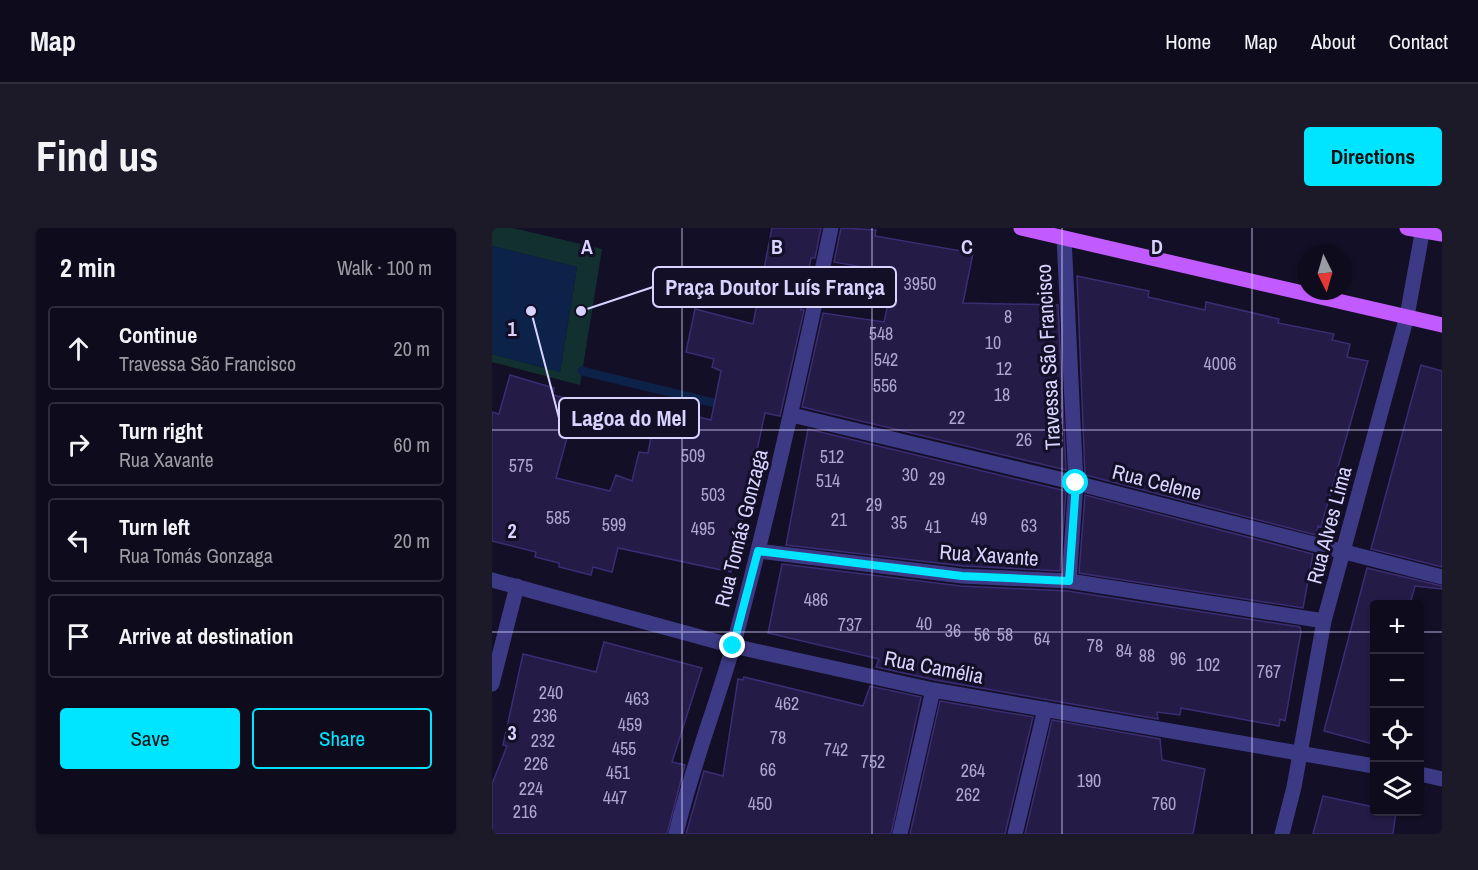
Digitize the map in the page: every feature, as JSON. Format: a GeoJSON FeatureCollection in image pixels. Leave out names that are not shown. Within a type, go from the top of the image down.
{"type":"FeatureCollection","features":[{"type":"Feature","properties":{"kind":"main road"},"geometry":{"type":"LineString","coordinates":[[1021,228],[1442,325]]}},
{"type":"Feature","properties":{"kind":"main road"},"geometry":{"type":"LineString","coordinates":[[1417,229],[1442,234]]}},
{"type":"Feature","properties":{"kind":"street","name":"Rua Tomás Gonzaga"},"geometry":{"type":"LineString","coordinates":[[675,834],[733,646],[758,551],[792,415],[831,228]]}},
{"type":"Feature","properties":{"kind":"street","name":"Rua Alves Lima"},"geometry":{"type":"LineString","coordinates":[[1282,834],[1294,788],[1324,621],[1407,316],[1417,229]]}},
{"type":"Feature","properties":{"kind":"street","name":"Travessa São Francisco"},"geometry":{"type":"LineString","coordinates":[[1064,238],[1076,483],[1069,581]]}},
{"type":"Feature","properties":{"kind":"street","name":"Rua Celene"},"geometry":{"type":"LineString","coordinates":[[792,415],[1076,483],[1442,577]]}},
{"type":"Feature","properties":{"kind":"street","name":"Rua Xavante"},"geometry":{"type":"LineString","coordinates":[[758,551],[962,576],[1069,581],[1324,621]]}},
{"type":"Feature","properties":{"kind":"street","name":"Rua Camélia"},"geometry":{"type":"LineString","coordinates":[[492,580],[733,646],[933,690],[1370,765]]}},
{"type":"Feature","properties":{"kind":"street"},"geometry":{"type":"LineString","coordinates":[[492,684],[517,586]]}},
{"type":"Feature","properties":{"kind":"street"},"geometry":{"type":"LineString","coordinates":[[900,834],[933,690]]}},
{"type":"Feature","properties":{"kind":"street"},"geometry":{"type":"LineString","coordinates":[[1015,834],[1045,709]]}},
{"type":"Feature","properties":{"kind":"street"},"geometry":{"type":"LineString","coordinates":[[1424,775],[1442,779]]}},
{"type":"Feature","properties":{"kind":"green space"},"geometry":{"type":"Polygon","coordinates":[[[492,228],[513,228],[602,249],[580,385],[492,362],[492,354],[560,372],[577,267],[492,246],[492,228]]]}},
{"type":"Feature","properties":{"kind":"water"},"geometry":{"type":"Polygon","coordinates":[[[492,246],[577,267],[560,372],[492,354],[492,246]]]}},
{"type":"Feature","properties":{"kind":"building"},"geometry":{"type":"Polygon","coordinates":[[[772,228],[821,228],[815,258],[811,258],[801,310],[804,310],[780,416],[765,413],[731,572],[618,548],[612,572],[593,567],[591,575],[559,567],[559,563],[535,557],[536,552],[492,541],[492,412],[499,414],[510,375],[554,388],[553,395],[577,401],[556,478],[610,491],[616,475],[632,481],[639,452],[648,453],[655,416],[684,421],[686,414],[711,420],[721,371],[712,367],[714,359],[686,352],[695,309],[753,324],[772,228]]]}},
{"type":"Feature","properties":{"kind":"building"},"geometry":{"type":"Polygon","coordinates":[[[841,228],[876,230],[875,236],[973,253],[963,303],[1058,305],[1066,470],[802,407],[823,313],[884,322],[895,273],[834,262],[841,228]]]}},
{"type":"Feature","properties":{"kind":"building"},"geometry":{"type":"Polygon","coordinates":[[[1077,276],[1149,291],[1148,297],[1205,310],[1206,302],[1279,319],[1278,323],[1334,334],[1332,340],[1350,344],[1347,357],[1368,361],[1321,527],[1318,526],[1316,535],[1085,475],[1077,276]]]}},
{"type":"Feature","properties":{"kind":"building"},"geometry":{"type":"Polygon","coordinates":[[[1421,365],[1442,371],[1442,567],[1371,549],[1421,365]]]}},
{"type":"Feature","properties":{"kind":"building"},"geometry":{"type":"Polygon","coordinates":[[[808,429],[1066,491],[1060,571],[963,566],[786,545],[808,429]]]}},
{"type":"Feature","properties":{"kind":"building"},"geometry":{"type":"Polygon","coordinates":[[[1085,495],[1313,554],[1303,608],[1079,573],[1085,495]]]}},
{"type":"Feature","properties":{"kind":"building"},"geometry":{"type":"Polygon","coordinates":[[[782,564],[961,586],[1068,591],[1300,627],[1285,721],[1280,719],[1279,726],[1181,708],[1180,715],[1157,712],[1158,719],[935,680],[876,667],[879,659],[768,633],[782,564]]]}},
{"type":"Feature","properties":{"kind":"building"},"geometry":{"type":"Polygon","coordinates":[[[1367,568],[1442,586],[1442,589],[1415,586],[1411,600],[1370,600],[1370,743],[1324,731],[1367,568]]]}},
{"type":"Feature","properties":{"kind":"building"},"geometry":{"type":"Polygon","coordinates":[[[604,642],[702,668],[672,762],[685,765],[667,834],[492,834],[492,784],[507,746],[503,745],[523,654],[596,672],[604,642]]]}},
{"type":"Feature","properties":{"kind":"building"},"geometry":{"type":"Polygon","coordinates":[[[744,677],[863,706],[870,686],[921,697],[891,834],[686,834],[704,771],[723,776],[738,679],[743,680],[744,677]]]}},
{"type":"Feature","properties":{"kind":"building"},"geometry":{"type":"Polygon","coordinates":[[[940,701],[1033,717],[1005,834],[910,834],[940,701]]]}},
{"type":"Feature","properties":{"kind":"building"},"geometry":{"type":"Polygon","coordinates":[[[1052,720],[1160,739],[1162,760],[1205,769],[1193,834],[1025,834],[1052,720]]]}},
{"type":"Feature","properties":{"kind":"building"},"geometry":{"type":"Polygon","coordinates":[[[1323,796],[1370,806],[1370,816],[1395,816],[1393,834],[1313,834],[1323,796]]]}},
{"type":"Feature","properties":{"kind":"waterway"},"geometry":{"type":"LineString","coordinates":[[582,371],[727,406]]}},
{"type":"Feature","properties":{"kind":"place","name":"Lagoa do Mel"},"geometry":{"type":"Point","coordinates":[531,311]}},
{"type":"Feature","properties":{"kind":"place","name":"Praça Doutor Luís França"},"geometry":{"type":"Point","coordinates":[581,311]}},
{"type":"Feature","properties":{"kind":"route"},"geometry":{"type":"LineString","coordinates":[[733,646],[758,551],[962,576],[1069,581],[1076,483]]}}]}
